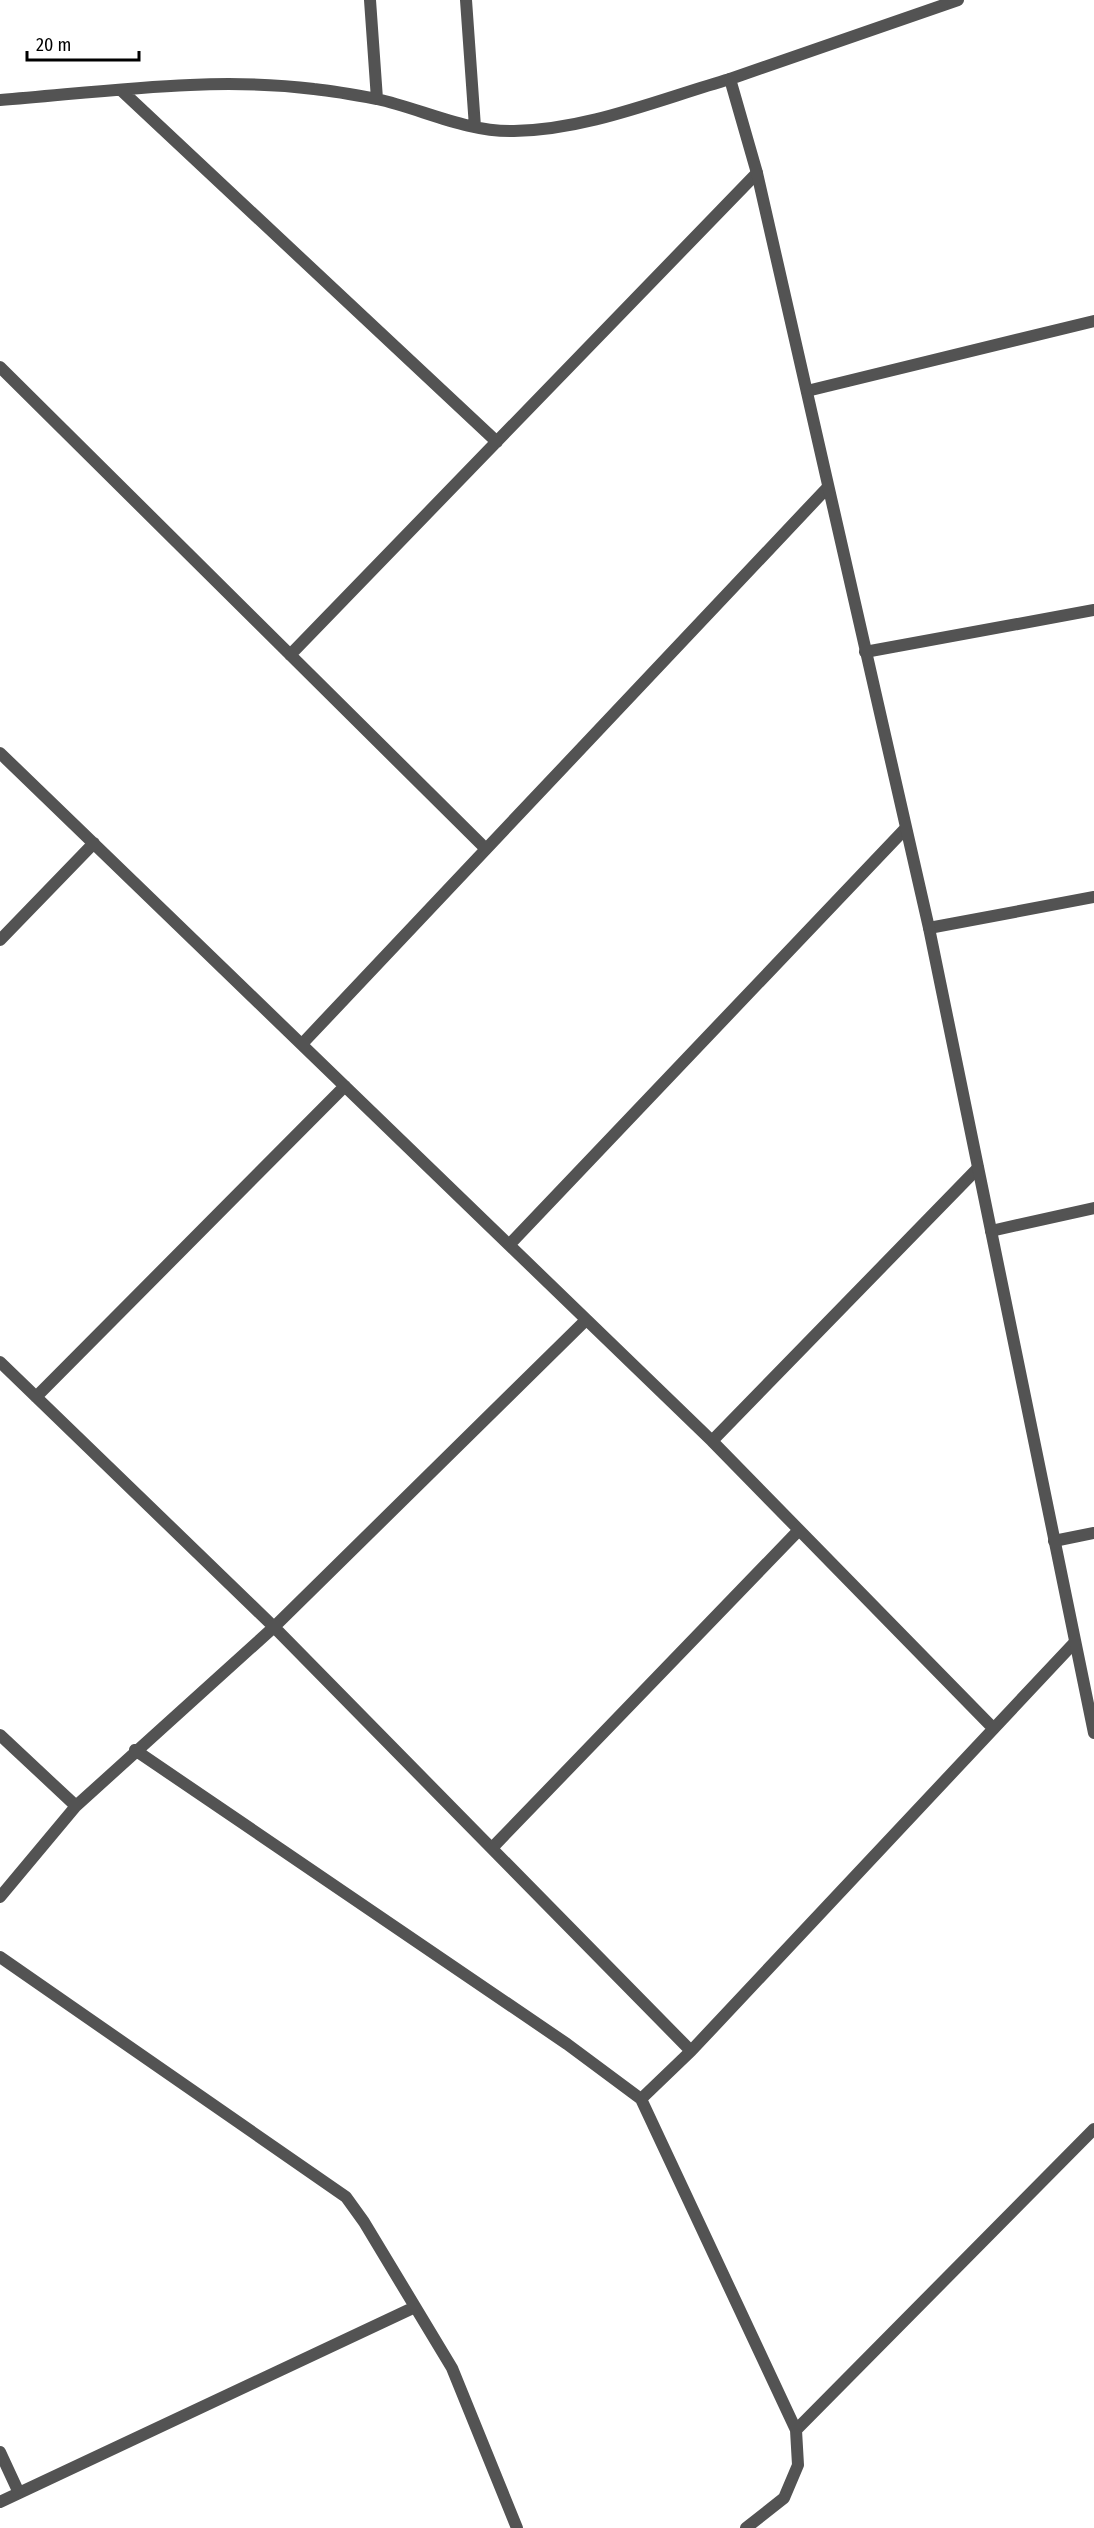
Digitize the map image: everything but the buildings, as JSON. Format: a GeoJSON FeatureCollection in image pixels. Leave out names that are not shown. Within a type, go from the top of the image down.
{"type":"FeatureCollection","features":[{"type":"Feature","properties":{"kind":"street"},"geometry":{"type":"LineString","coordinates":[[370,0],[377,99]]}},
{"type":"Feature","properties":{"kind":"street"},"geometry":{"type":"LineString","coordinates":[[466,0],[475,128]]}},
{"type":"Feature","properties":{"kind":"street"},"geometry":{"type":"LineString","coordinates":[[0,100],[249,85],[313,89],[377,99],[475,128],[512,131],[549,128],[586,121],[730,79],[958,0]]}},
{"type":"Feature","properties":{"kind":"street"},"geometry":{"type":"LineString","coordinates":[[730,79],[757,173],[929,928],[1094,1733]]}},
{"type":"Feature","properties":{"kind":"street"},"geometry":{"type":"LineString","coordinates":[[122,91],[497,442]]}},
{"type":"Feature","properties":{"kind":"street"},"geometry":{"type":"LineString","coordinates":[[290,655],[757,173]]}},
{"type":"Feature","properties":{"kind":"street"},"geometry":{"type":"LineString","coordinates":[[807,391],[1094,321]]}},
{"type":"Feature","properties":{"kind":"street"},"geometry":{"type":"LineString","coordinates":[[0,367],[486,849]]}},
{"type":"Feature","properties":{"kind":"street"},"geometry":{"type":"LineString","coordinates":[[302,1044],[828,487]]}},
{"type":"Feature","properties":{"kind":"street"},"geometry":{"type":"LineString","coordinates":[[865,652],[1094,610]]}},
{"type":"Feature","properties":{"kind":"street"},"geometry":{"type":"LineString","coordinates":[[0,753],[712,1441],[993,1728]]}},
{"type":"Feature","properties":{"kind":"street"},"geometry":{"type":"LineString","coordinates":[[509,1245],[905,829]]}},
{"type":"Feature","properties":{"kind":"street"},"geometry":{"type":"LineString","coordinates":[[0,940],[94,843]]}},
{"type":"Feature","properties":{"kind":"street"},"geometry":{"type":"LineString","coordinates":[[929,928],[1094,897]]}},
{"type":"Feature","properties":{"kind":"street"},"geometry":{"type":"LineString","coordinates":[[36,1397],[345,1086]]}},
{"type":"Feature","properties":{"kind":"street"},"geometry":{"type":"LineString","coordinates":[[712,1441],[978,1168]]}},
{"type":"Feature","properties":{"kind":"street"},"geometry":{"type":"LineString","coordinates":[[991,1231],[1094,1208]]}},
{"type":"Feature","properties":{"kind":"street"},"geometry":{"type":"LineString","coordinates":[[0,1897],[76,1806],[135,1750],[274,1627],[586,1320]]}},
{"type":"Feature","properties":{"kind":"street"},"geometry":{"type":"LineString","coordinates":[[0,1362],[274,1627],[494,1847],[691,2051]]}},
{"type":"Feature","properties":{"kind":"street"},"geometry":{"type":"LineString","coordinates":[[494,1847],[799,1530]]}},
{"type":"Feature","properties":{"kind":"street"},"geometry":{"type":"LineString","coordinates":[[1054,1541],[1094,1533]]}},
{"type":"Feature","properties":{"kind":"street"},"geometry":{"type":"LineString","coordinates":[[641,2099],[691,2051],[1075,1642]]}},
{"type":"Feature","properties":{"kind":"street"},"geometry":{"type":"LineString","coordinates":[[0,1735],[76,1806]]}},
{"type":"Feature","properties":{"kind":"street"},"geometry":{"type":"LineString","coordinates":[[135,1750],[567,2044],[641,2099],[796,2430],[798,2465],[784,2498],[746,2528]]}},
{"type":"Feature","properties":{"kind":"street"},"geometry":{"type":"LineString","coordinates":[[0,1957],[346,2197],[452,2368],[517,2528]]}},
{"type":"Feature","properties":{"kind":"street"},"geometry":{"type":"LineString","coordinates":[[796,2430],[1094,2129]]}},
{"type":"Feature","properties":{"kind":"street"},"geometry":{"type":"LineString","coordinates":[[0,2502],[415,2307]]}},
{"type":"Feature","properties":{"kind":"street"},"geometry":{"type":"LineString","coordinates":[[0,2452],[19,2493]]}}]}
